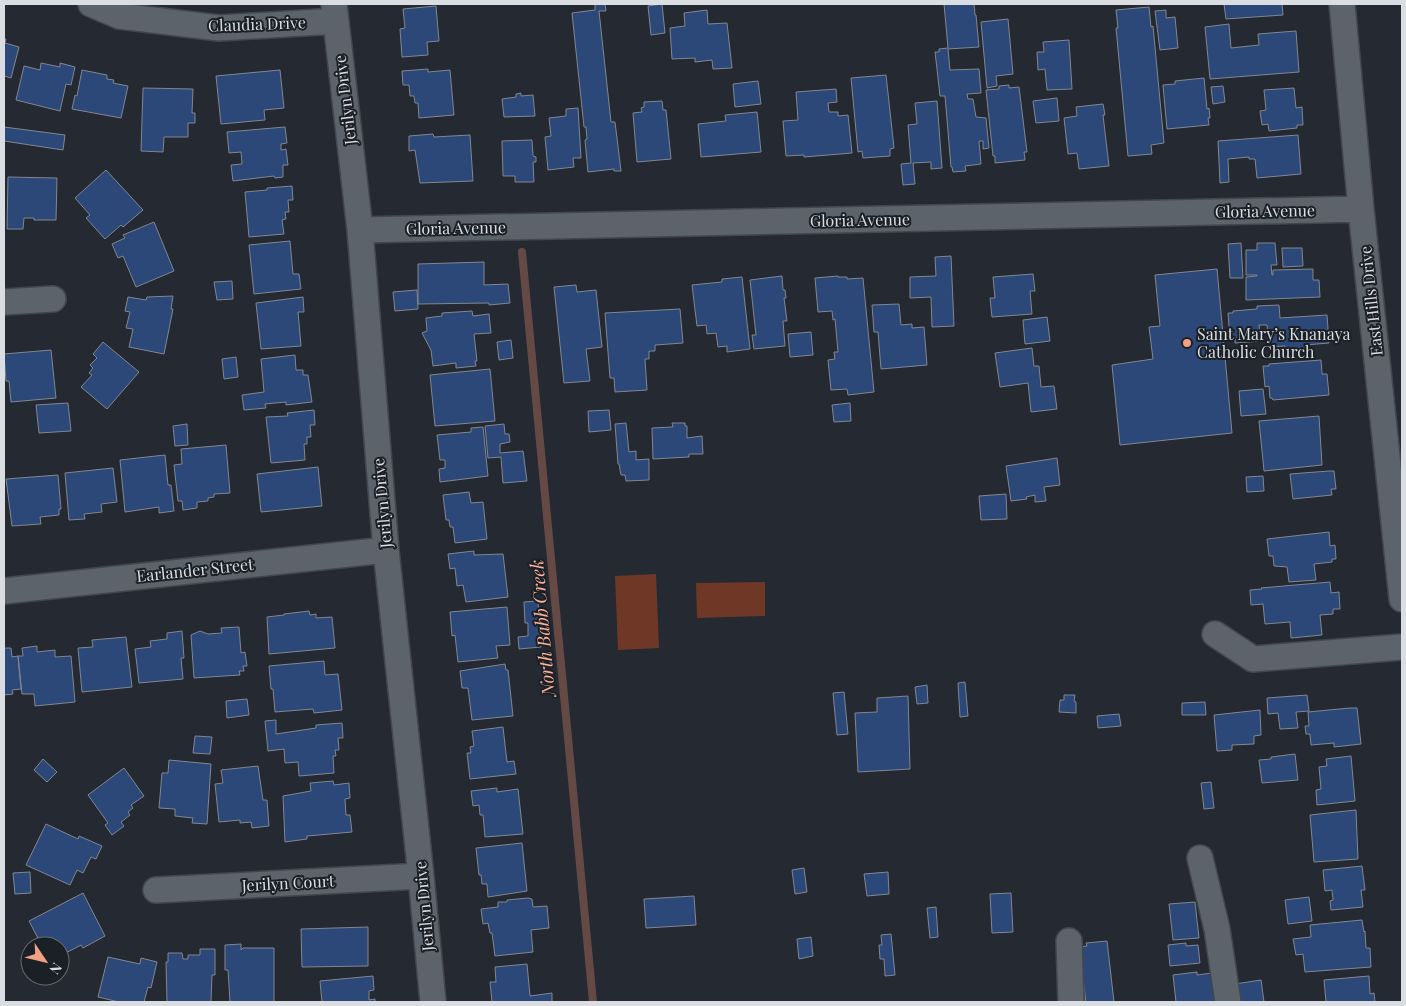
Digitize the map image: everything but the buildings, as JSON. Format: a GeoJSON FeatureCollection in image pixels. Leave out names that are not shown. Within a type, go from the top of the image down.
{"type":"FeatureCollection","features":[{"type":"Feature","properties":{"kind":"street","name":"Claudia Drive"},"geometry":{"type":"LineString","coordinates":[[91,4],[119,16],[219,28],[335,12]]}},
{"type":"Feature","properties":{"kind":"street","name":"East Hills Drive"},"geometry":{"type":"LineString","coordinates":[[1342,4],[1361,209],[1398,517],[1402,599]]}},
{"type":"Feature","properties":{"kind":"street","name":"Jerilyn Drive"},"geometry":{"type":"LineString","coordinates":[[335,12],[360,230],[386,550],[433,1002]]}},
{"type":"Feature","properties":{"kind":"street","name":"Gloria Avenue"},"geometry":{"type":"LineString","coordinates":[[360,230],[1361,209]]}},
{"type":"Feature","properties":{"kind":"street"},"geometry":{"type":"LineString","coordinates":[[4,302],[53,299]]}},
{"type":"Feature","properties":{"kind":"street","name":"Earlander Street"},"geometry":{"type":"LineString","coordinates":[[4,590],[386,550]]}},
{"type":"Feature","properties":{"kind":"street"},"geometry":{"type":"LineString","coordinates":[[1215,634],[1253,658],[1402,647]]}},
{"type":"Feature","properties":{"kind":"street"},"geometry":{"type":"LineString","coordinates":[[1200,858],[1217,929],[1228,1002]]}},
{"type":"Feature","properties":{"kind":"street","name":"Jerilyn Court"},"geometry":{"type":"LineString","coordinates":[[156,890],[421,876]]}},
{"type":"Feature","properties":{"kind":"street"},"geometry":{"type":"LineString","coordinates":[[1069,941],[1071,1002]]}},
{"type":"Feature","properties":{"kind":"shaded area"},"geometry":{"type":"Polygon","coordinates":[[[656,574],[659,648],[618,650],[615,576],[656,574]]]}},
{"type":"Feature","properties":{"kind":"shaded area"},"geometry":{"type":"Polygon","coordinates":[[[765,582],[765,616],[697,618],[696,583],[765,582]]]}},
{"type":"Feature","properties":{"kind":"waterway","name":"North Babb Creek"},"geometry":{"type":"LineString","coordinates":[[522,252],[593,1002]]}},
{"type":"Feature","properties":{"kind":"place","name":"Saint Mary’s Knanaya Catholic Church"},"geometry":{"type":"Point","coordinates":[1187,343]}}]}
